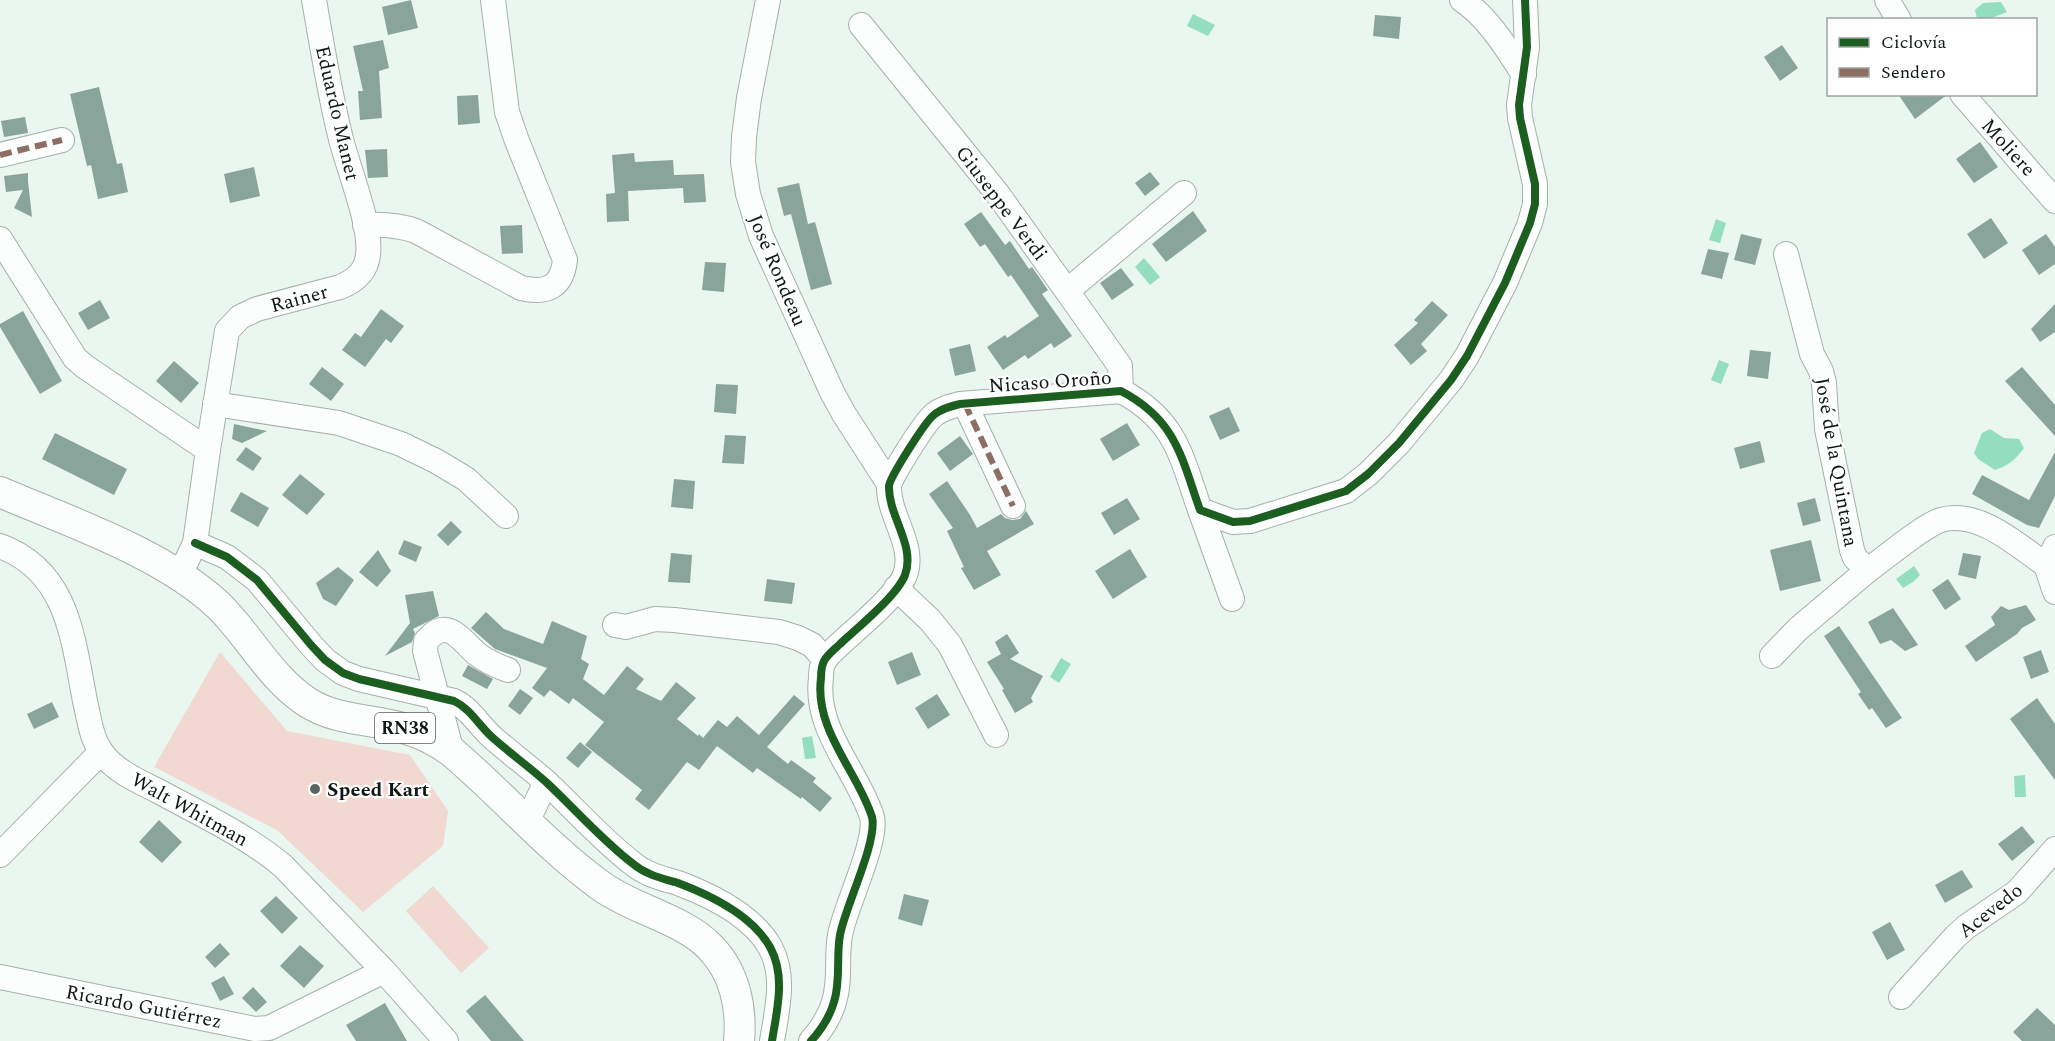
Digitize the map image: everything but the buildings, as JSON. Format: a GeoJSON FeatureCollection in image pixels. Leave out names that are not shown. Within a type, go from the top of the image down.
{"type":"FeatureCollection","features":[{"type":"Feature","properties":{"kind":"main road","name":"RN38"},"geometry":{"type":"LineString","coordinates":[[0,492],[125,546],[180,575],[218,606],[284,683],[309,704],[338,716],[420,733],[452,752],[583,872],[608,891],[634,906],[675,923],[711,947],[727,970],[736,992],[740,1015],[739,1041]]}},
{"type":"Feature","properties":{"kind":"street","name":"Eduardo Manet"},"geometry":{"type":"LineString","coordinates":[[314,0],[339,134],[365,225]]}},
{"type":"Feature","properties":{"kind":"street"},"geometry":{"type":"LineString","coordinates":[[365,225],[404,226],[521,288],[533,291],[547,288],[558,282],[564,272],[565,260],[507,112],[493,0]]}},
{"type":"Feature","properties":{"kind":"street","name":"José Rondeau"},"geometry":{"type":"LineString","coordinates":[[768,0],[749,98],[744,137],[744,162],[753,213],[843,414],[889,484]]}},
{"type":"Feature","properties":{"kind":"street"},"geometry":{"type":"LineString","coordinates":[[1462,0],[1473,7],[1524,75]]}},
{"type":"Feature","properties":{"kind":"street"},"geometry":{"type":"LineString","coordinates":[[1200,510],[1233,522],[1250,521],[1346,491],[1368,474],[1399,443],[1451,380],[1467,356],[1505,283],[1530,223],[1535,204],[1535,184],[1520,118],[1527,47],[1524,0]]}},
{"type":"Feature","properties":{"kind":"street"},"geometry":{"type":"LineString","coordinates":[[1887,0],[1898,18]]}},
{"type":"Feature","properties":{"kind":"street","name":"Giuseppe Verdi"},"geometry":{"type":"LineString","coordinates":[[861,25],[990,185],[1067,291],[1120,366],[1121,391]]}},
{"type":"Feature","properties":{"kind":"street","name":"Moliere"},"geometry":{"type":"LineString","coordinates":[[1964,96],[2055,201]]}},
{"type":"Feature","properties":{"kind":"street"},"geometry":{"type":"LineString","coordinates":[[0,155],[62,140]]}},
{"type":"Feature","properties":{"kind":"street"},"geometry":{"type":"LineString","coordinates":[[1067,291],[1184,193]]}},
{"type":"Feature","properties":{"kind":"street","name":"Rainer"},"geometry":{"type":"LineString","coordinates":[[180,575],[195,543],[227,332],[240,317],[257,309],[352,282],[366,265],[369,253],[365,225]]}},
{"type":"Feature","properties":{"kind":"street"},"geometry":{"type":"LineString","coordinates":[[0,239],[75,358],[208,450]]}},
{"type":"Feature","properties":{"kind":"street","name":"José de la Quintana"},"geometry":{"type":"LineString","coordinates":[[1786,254],[1812,354],[1821,371],[1824,383],[1827,429],[1855,558],[1868,570],[1933,524],[1940,520],[1954,518],[1968,519],[2050,556]]}},
{"type":"Feature","properties":{"kind":"street","name":"Nicaso Oroño"},"geometry":{"type":"LineString","coordinates":[[889,484],[923,426],[933,415],[946,408],[964,404],[1121,391],[1138,400],[1164,423],[1180,453],[1232,599]]}},
{"type":"Feature","properties":{"kind":"street"},"geometry":{"type":"LineString","coordinates":[[215,404],[339,423],[401,444],[466,479],[506,516]]}},
{"type":"Feature","properties":{"kind":"street"},"geometry":{"type":"LineString","coordinates":[[964,404],[1013,506]]}},
{"type":"Feature","properties":{"kind":"street"},"geometry":{"type":"LineString","coordinates":[[811,1041],[828,1018],[834,1005],[838,990],[840,935],[873,828],[868,808],[829,728],[822,701],[820,680],[825,660],[896,588],[905,575],[907,558],[905,546],[889,484]]}},
{"type":"Feature","properties":{"kind":"street"},"geometry":{"type":"LineString","coordinates":[[195,543],[227,557],[257,580],[311,645],[325,660],[343,673],[463,705],[490,736],[546,782],[633,864],[650,875],[716,898],[753,926],[769,946],[776,962],[779,980],[772,1041]]}},
{"type":"Feature","properties":{"kind":"street","name":"Walt Whitman"},"geometry":{"type":"LineString","coordinates":[[0,546],[29,560],[50,581],[62,605],[72,634],[91,729],[101,752],[119,770],[267,852],[384,971],[446,1041]]}},
{"type":"Feature","properties":{"kind":"street"},"geometry":{"type":"LineString","coordinates":[[2050,556],[2055,592]]}},
{"type":"Feature","properties":{"kind":"street"},"geometry":{"type":"LineString","coordinates":[[1772,656],[1798,628],[1868,570]]}},
{"type":"Feature","properties":{"kind":"street"},"geometry":{"type":"LineString","coordinates":[[896,588],[930,620],[950,645],[996,735]]}},
{"type":"Feature","properties":{"kind":"street"},"geometry":{"type":"LineString","coordinates":[[615,625],[626,627],[655,619],[779,632],[812,645],[825,660]]}},
{"type":"Feature","properties":{"kind":"street"},"geometry":{"type":"LineString","coordinates":[[452,752],[425,651],[426,641],[433,634],[443,630],[450,631],[478,655],[508,670]]}},
{"type":"Feature","properties":{"kind":"street"},"geometry":{"type":"LineString","coordinates":[[0,855],[101,752]]}},
{"type":"Feature","properties":{"kind":"street"},"geometry":{"type":"LineString","coordinates":[[527,822],[546,782]]}},
{"type":"Feature","properties":{"kind":"street","name":"Acevedo"},"geometry":{"type":"LineString","coordinates":[[1901,997],[1955,937],[2017,892],[2055,849]]}},
{"type":"Feature","properties":{"kind":"street","name":"Ricardo Gutiérrez"},"geometry":{"type":"LineString","coordinates":[[0,977],[255,1029],[269,1028],[384,971]]}},
{"type":"Feature","properties":{"kind":"shaded area"},"geometry":{"type":"Polygon","coordinates":[[[2001,2],[2007,12],[1992,18],[1977,18],[1975,10],[1983,3],[2001,2]]]}},
{"type":"Feature","properties":{"kind":"shaded area"},"geometry":{"type":"Polygon","coordinates":[[[1193,14],[1215,25],[1208,36],[1187,26],[1193,14]]]}},
{"type":"Feature","properties":{"kind":"shaded area"},"geometry":{"type":"Polygon","coordinates":[[[1716,219],[1726,223],[1720,243],[1709,240],[1716,219]]]}},
{"type":"Feature","properties":{"kind":"shaded area"},"geometry":{"type":"Polygon","coordinates":[[[1144,258],[1160,277],[1150,285],[1135,267],[1144,258]]]}},
{"type":"Feature","properties":{"kind":"shaded area"},"geometry":{"type":"Polygon","coordinates":[[[1719,360],[1729,364],[1721,384],[1711,380],[1719,360]]]}},
{"type":"Feature","properties":{"kind":"shaded area"},"geometry":{"type":"Polygon","coordinates":[[[1990,429],[2004,438],[2019,439],[2024,448],[2011,462],[1995,470],[1978,459],[1974,453],[1982,433],[1990,429]]]}},
{"type":"Feature","properties":{"kind":"shaded area"},"geometry":{"type":"Polygon","coordinates":[[[1914,566],[1920,575],[1903,588],[1896,579],[1914,566]]]}},
{"type":"Feature","properties":{"kind":"shaded area","name":"Speed Kart"},"geometry":{"type":"Polygon","coordinates":[[[220,652],[287,731],[410,755],[448,811],[443,846],[363,912],[277,830],[154,767],[220,652]]]}},
{"type":"Feature","properties":{"kind":"shaded area"},"geometry":{"type":"Polygon","coordinates":[[[1061,658],[1071,664],[1059,683],[1050,677],[1061,658]]]}},
{"type":"Feature","properties":{"kind":"shaded area"},"geometry":{"type":"Polygon","coordinates":[[[812,736],[816,758],[805,759],[802,738],[812,736]]]}},
{"type":"Feature","properties":{"kind":"shaded area"},"geometry":{"type":"Polygon","coordinates":[[[2025,775],[2026,797],[2015,797],[2014,776],[2025,775]]]}},
{"type":"Feature","properties":{"kind":"shaded area"},"geometry":{"type":"Polygon","coordinates":[[[433,886],[489,948],[461,973],[406,911],[433,886]]]}},
{"type":"Feature","properties":{"kind":"marked path"},"geometry":{"type":"LineString","coordinates":[[0,155],[62,140]]}},
{"type":"Feature","properties":{"kind":"marked path"},"geometry":{"type":"LineString","coordinates":[[965,404],[1013,506]]}},
{"type":"Feature","properties":{"kind":"cycle path"},"geometry":{"type":"LineString","coordinates":[[811,1041],[825,1023],[834,1002],[840,935],[866,858],[873,828],[866,800],[830,733],[824,715],[821,697],[822,669],[827,657],[885,602],[905,575],[907,553],[890,497],[889,486],[895,472],[930,418],[944,409],[960,404],[1121,391],[1154,414],[1165,427],[1181,456],[1200,510],[1233,522],[1250,521],[1346,491],[1368,474],[1399,443],[1451,380],[1467,356],[1505,283],[1530,223],[1535,204],[1535,184],[1519,105],[1527,47],[1525,0]]}},
{"type":"Feature","properties":{"kind":"cycle path"},"geometry":{"type":"LineString","coordinates":[[195,543],[227,557],[257,580],[311,645],[325,660],[343,673],[460,704],[493,738],[546,782],[637,867],[716,900],[753,925],[770,947],[778,970],[778,1005],[772,1041]]}},
{"type":"Feature","properties":{"kind":"place","name":"Speed Kart"},"geometry":{"type":"Point","coordinates":[315,789]}}]}
